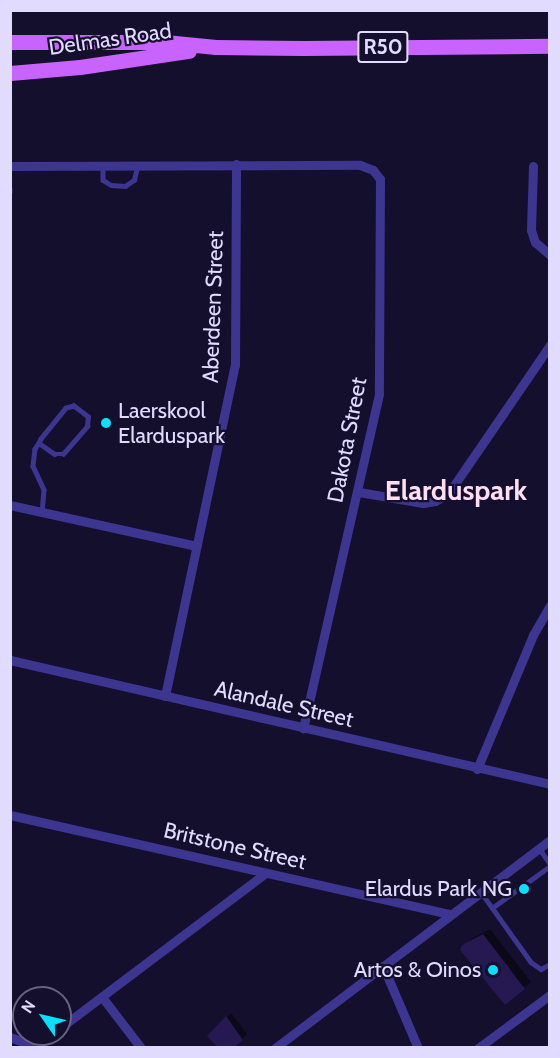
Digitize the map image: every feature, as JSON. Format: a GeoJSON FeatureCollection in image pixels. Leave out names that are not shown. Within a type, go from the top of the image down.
{"type":"FeatureCollection","features":[{"type":"Feature","properties":{"kind":"main road","name":"Delmas Road"},"geometry":{"type":"LineString","coordinates":[[10,42],[165,42],[216,47],[549,46]]}},
{"type":"Feature","properties":{"kind":"main road","name":"Delmas Road"},"geometry":{"type":"LineString","coordinates":[[10,73],[80,67],[216,47]]}},
{"type":"Feature","properties":{"kind":"street"},"geometry":{"type":"LineString","coordinates":[[10,166],[236,164]]}},
{"type":"Feature","properties":{"kind":"street","name":"Dakota Street"},"geometry":{"type":"LineString","coordinates":[[236,164],[360,165],[373,170],[381,186],[379,394],[359,492],[303,728]]}},
{"type":"Feature","properties":{"kind":"street","name":"Aberdeen Street"},"geometry":{"type":"LineString","coordinates":[[165,696],[235,365],[236,164]]}},
{"type":"Feature","properties":{"kind":"street"},"geometry":{"type":"LineString","coordinates":[[533,166],[531,230],[535,242],[549,255]]}},
{"type":"Feature","properties":{"kind":"street"},"geometry":{"type":"LineString","coordinates":[[359,492],[423,503],[435,501],[448,494],[549,345]]}},
{"type":"Feature","properties":{"kind":"street"},"geometry":{"type":"LineString","coordinates":[[10,505],[197,546]]}},
{"type":"Feature","properties":{"kind":"street"},"geometry":{"type":"LineString","coordinates":[[477,769],[533,635],[549,606]]}},
{"type":"Feature","properties":{"kind":"street","name":"Alandale Street"},"geometry":{"type":"LineString","coordinates":[[10,660],[549,784]]}},
{"type":"Feature","properties":{"kind":"street","name":"Britstone Street"},"geometry":{"type":"LineString","coordinates":[[10,816],[451,914]]}},
{"type":"Feature","properties":{"kind":"street"},"geometry":{"type":"LineString","coordinates":[[275,1047],[549,840]]}},
{"type":"Feature","properties":{"kind":"street"},"geometry":{"type":"LineString","coordinates":[[72,1019],[266,873]]}},
{"type":"Feature","properties":{"kind":"street"},"geometry":{"type":"LineString","coordinates":[[383,966],[418,1047]]}},
{"type":"Feature","properties":{"kind":"street"},"geometry":{"type":"LineString","coordinates":[[478,1047],[549,995]]}},
{"type":"Feature","properties":{"kind":"street"},"geometry":{"type":"LineString","coordinates":[[102,997],[141,1047]]}},
{"type":"Feature","properties":{"kind":"lane"},"geometry":{"type":"LineString","coordinates":[[103,164],[103,180],[111,185],[125,186],[135,180],[138,164]]}},
{"type":"Feature","properties":{"kind":"lane"},"geometry":{"type":"LineString","coordinates":[[39,443],[55,454],[63,454],[87,426],[88,417],[74,406],[69,406],[39,443],[33,466],[44,490],[42,511]]}},
{"type":"Feature","properties":{"kind":"lane"},"geometry":{"type":"LineString","coordinates":[[492,908],[549,865],[539,848]]}},
{"type":"Feature","properties":{"kind":"lane"},"geometry":{"type":"LineString","coordinates":[[481,892],[536,968],[541,969],[549,964]]}},
{"type":"Feature","properties":{"kind":"building","name":"Artos & Oinos"},"geometry":{"type":"Polygon","coordinates":[[[483,934],[525,989],[505,1005],[460,950],[462,945],[483,934]]]}},
{"type":"Feature","properties":{"kind":"building"},"geometry":{"type":"Polygon","coordinates":[[[226,1016],[243,1040],[233,1048],[218,1048],[207,1036],[226,1016]]]}},
{"type":"Feature","properties":{"kind":"place","name":"Laerskool Elarduspark"},"geometry":{"type":"Point","coordinates":[106,423]}},
{"type":"Feature","properties":{"kind":"place","name":"Elardus Park NG"},"geometry":{"type":"Point","coordinates":[524,889]}},
{"type":"Feature","properties":{"kind":"place","name":"Artos & Oinos"},"geometry":{"type":"Point","coordinates":[493,970]}},
{"type":"Feature","properties":{"kind":"district","name":"Elarduspark"},"geometry":{"type":"Point","coordinates":[456,490]}}]}
